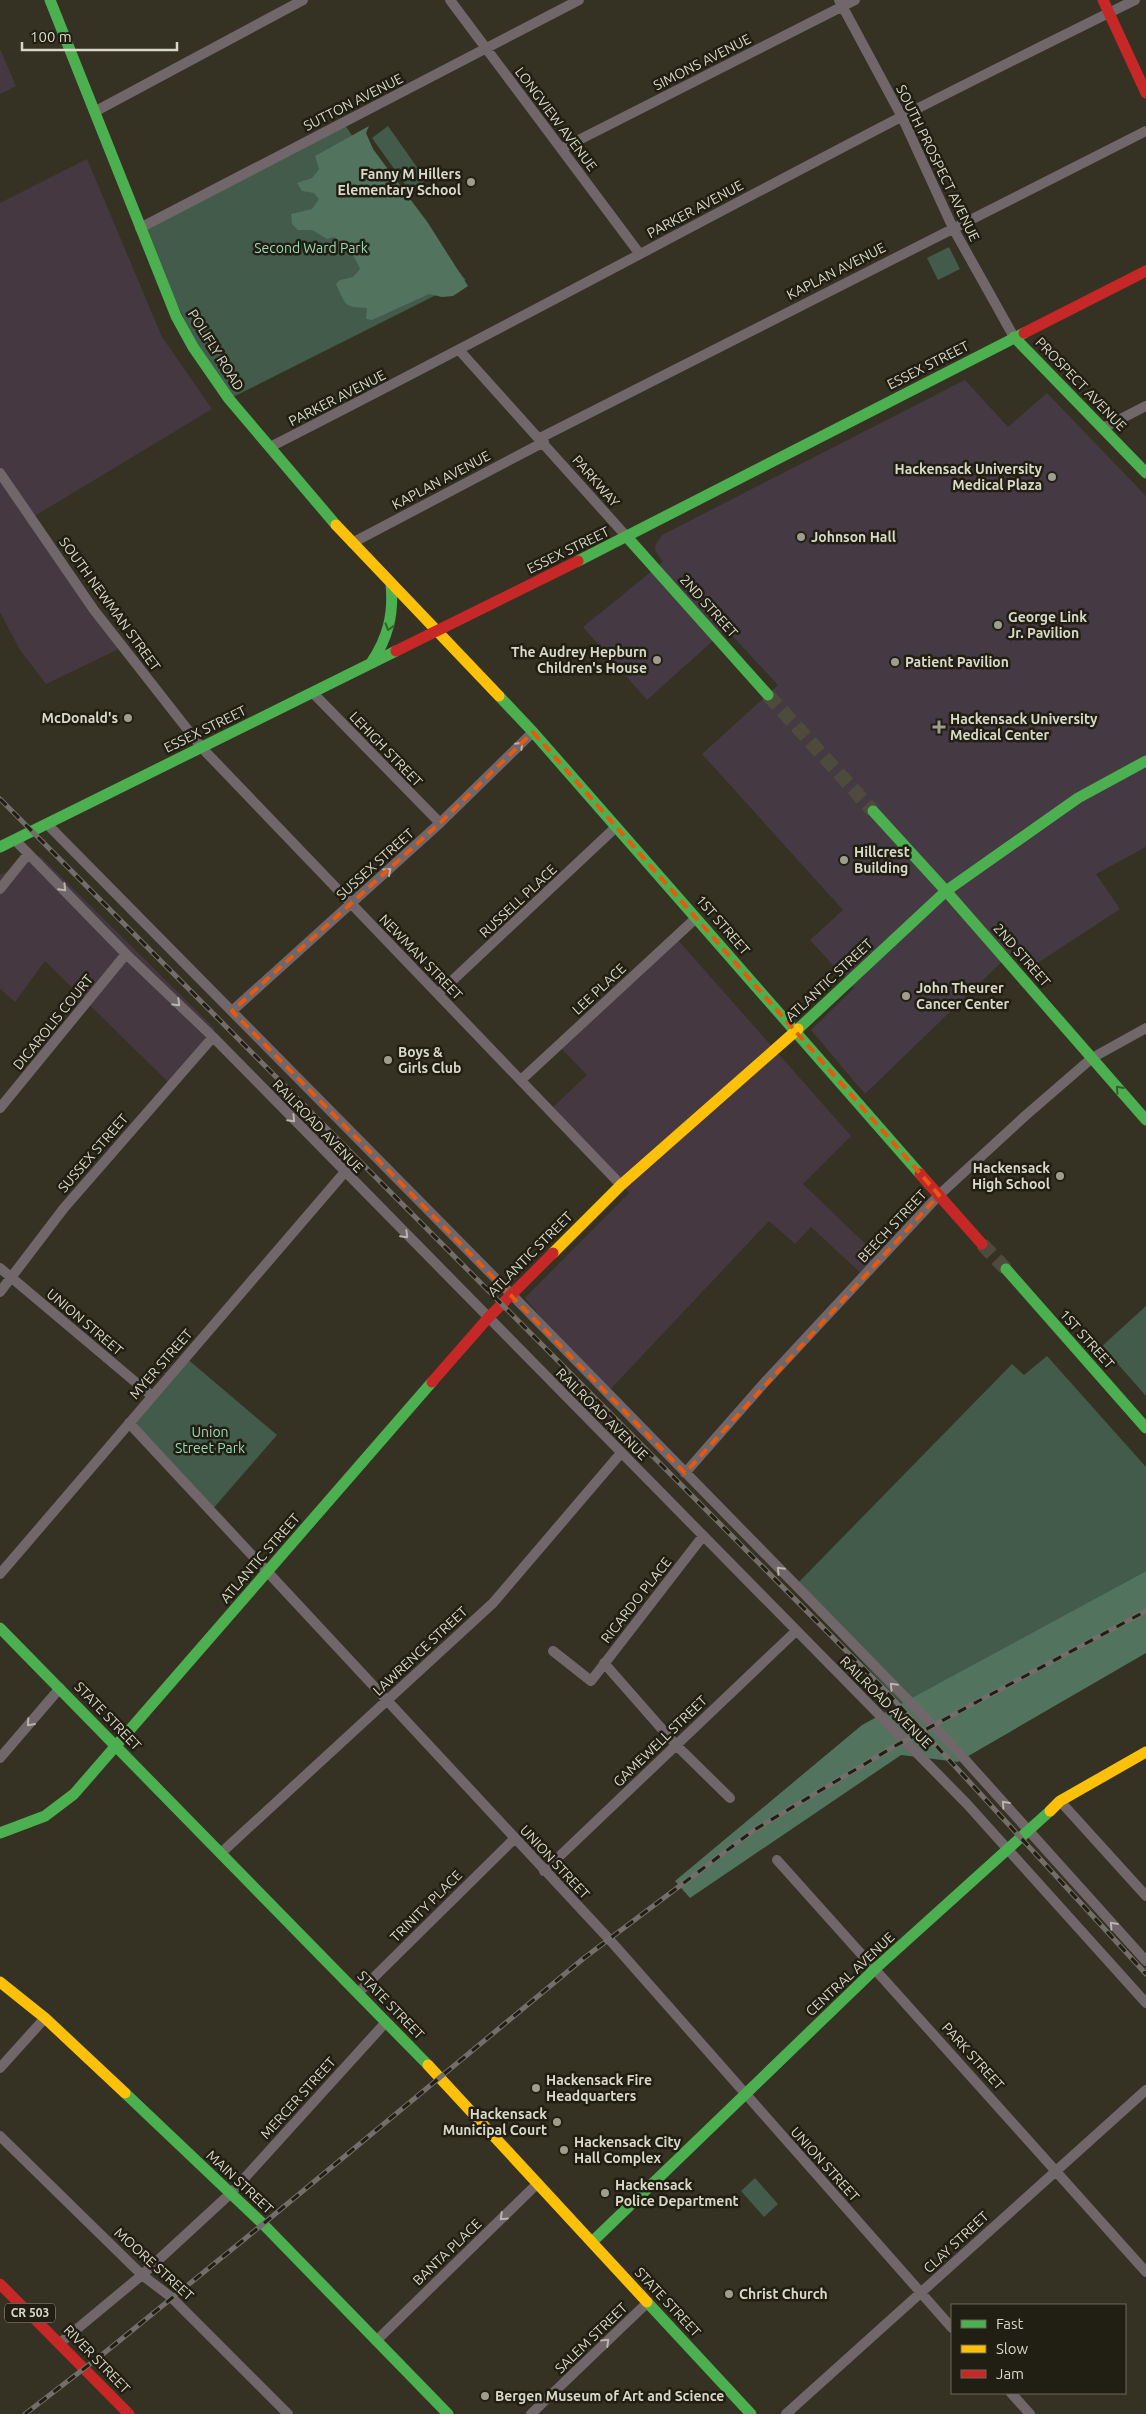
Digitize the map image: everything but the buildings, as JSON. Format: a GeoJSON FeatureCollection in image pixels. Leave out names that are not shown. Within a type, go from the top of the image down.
{"type":"FeatureCollection","features":[{"type":"Feature","properties":{"kind":"street","name":"POLIFLY ROAD"},"geometry":{"type":"LineString","coordinates":[[50,0],[96,111],[140,228],[176,316],[193,347],[229,399],[270,448],[352,542],[436,632]]}},
{"type":"Feature","properties":{"kind":"street"},"geometry":{"type":"LineString","coordinates":[[96,111],[303,0]]}},
{"type":"Feature","properties":{"kind":"street","name":"LONGVIEW AVENUE"},"geometry":{"type":"LineString","coordinates":[[450,0],[639,254]]}},
{"type":"Feature","properties":{"kind":"street","name":"SUTTON AVENUE"},"geometry":{"type":"LineString","coordinates":[[140,228],[579,0]]}},
{"type":"Feature","properties":{"kind":"street","name":"SIMONS AVENUE"},"geometry":{"type":"LineString","coordinates":[[561,149],[841,3],[854,0]]}},
{"type":"Feature","properties":{"kind":"street"},"geometry":{"type":"LineString","coordinates":[[1103,0],[1146,93]]}},
{"type":"Feature","properties":{"kind":"street","name":"PARKER AVENUE"},"geometry":{"type":"LineString","coordinates":[[270,448],[460,351],[639,254],[902,117],[1135,0]]}},
{"type":"Feature","properties":{"kind":"street","name":"SOUTH PROSPECT AVENUE"},"geometry":{"type":"LineString","coordinates":[[841,3],[902,117],[953,228],[1014,337]]}},
{"type":"Feature","properties":{"kind":"street","name":"KAPLAN AVENUE"},"geometry":{"type":"LineString","coordinates":[[352,542],[542,440],[953,228],[1146,131]]}},
{"type":"Feature","properties":{"kind":"street","name":"ESSEX STREET"},"geometry":{"type":"LineString","coordinates":[[0,847],[627,537],[1146,271]]}},
{"type":"Feature","properties":{"kind":"street","name":"PROSPECT AVENUE"},"geometry":{"type":"LineString","coordinates":[[1014,337],[1146,473]]}},
{"type":"Feature","properties":{"kind":"street","name":"PARKWAY"},"geometry":{"type":"LineString","coordinates":[[460,351],[542,440],[627,537]]}},
{"type":"Feature","properties":{"kind":"street"},"geometry":{"type":"LineString","coordinates":[[1103,428],[1146,406]]}},
{"type":"Feature","properties":{"kind":"street","name":"SOUTH NEWMAN STREET"},"geometry":{"type":"LineString","coordinates":[[0,473],[94,610],[202,748]]}},
{"type":"Feature","properties":{"kind":"street","name":"2ND STREET"},"geometry":{"type":"LineString","coordinates":[[627,537],[768,695]]}},
{"type":"Feature","properties":{"kind":"street"},"geometry":{"type":"LineString","coordinates":[[370,665],[391,627],[393,613],[391,584]]}},
{"type":"Feature","properties":{"kind":"street","name":"1ST STREET"},"geometry":{"type":"LineString","coordinates":[[436,632],[533,732],[982,1244]]}},
{"type":"Feature","properties":{"kind":"street","name":"LEHIGH STREET"},"geometry":{"type":"LineString","coordinates":[[313,693],[440,823]]}},
{"type":"Feature","properties":{"kind":"street","name":"SUSSEX STREET"},"geometry":{"type":"LineString","coordinates":[[232,1011],[440,823],[533,732]]}},
{"type":"Feature","properties":{"kind":"street","name":"NEWMAN STREET"},"geometry":{"type":"LineString","coordinates":[[202,748],[621,1185]]}},
{"type":"Feature","properties":{"kind":"street","name":"ATLANTIC STREET"},"geometry":{"type":"LineString","coordinates":[[0,1833],[45,1816],[74,1794],[488,1318],[621,1185],[796,1031],[946,891],[1078,798],[1146,761]]}},
{"type":"Feature","properties":{"kind":"street","name":"2ND STREET"},"geometry":{"type":"LineString","coordinates":[[873,812],[946,891],[1146,1120]]}},
{"type":"Feature","properties":{"kind":"street","name":"RAILROAD AVENUE"},"geometry":{"type":"LineString","coordinates":[[47,824],[511,1294],[950,1743],[1146,1961]]}},
{"type":"Feature","properties":{"kind":"street","name":"RUSSELL PLACE"},"geometry":{"type":"LineString","coordinates":[[438,994],[616,827]]}},
{"type":"Feature","properties":{"kind":"street","name":"RAILROAD AVENUE"},"geometry":{"type":"LineString","coordinates":[[15,840],[126,954],[213,1037],[967,1804],[1146,2003]]}},
{"type":"Feature","properties":{"kind":"street"},"geometry":{"type":"LineString","coordinates":[[0,889],[28,854]]}},
{"type":"Feature","properties":{"kind":"street","name":"LEE PLACE"},"geometry":{"type":"LineString","coordinates":[[521,1080],[696,918]]}},
{"type":"Feature","properties":{"kind":"street","name":"DICAROLIS COURT"},"geometry":{"type":"LineString","coordinates":[[0,1108],[126,954]]}},
{"type":"Feature","properties":{"kind":"street","name":"BEECH STREET"},"geometry":{"type":"LineString","coordinates":[[685,1473],[772,1375],[939,1195],[1092,1058],[1146,1028]]}},
{"type":"Feature","properties":{"kind":"street","name":"SUSSEX STREET"},"geometry":{"type":"LineString","coordinates":[[0,1292],[64,1208],[213,1037]]}},
{"type":"Feature","properties":{"kind":"street","name":"MYER STREET"},"geometry":{"type":"LineString","coordinates":[[0,1574],[344,1172]]}},
{"type":"Feature","properties":{"kind":"street","name":"UNION STREET"},"geometry":{"type":"LineString","coordinates":[[0,1268],[152,1396]]}},
{"type":"Feature","properties":{"kind":"street","name":"1ST STREET"},"geometry":{"type":"LineString","coordinates":[[1006,1269],[1146,1428]]}},
{"type":"Feature","properties":{"kind":"street","name":"UNION STREET"},"geometry":{"type":"LineString","coordinates":[[130,1423],[514,1839],[609,1939],[951,2327]]}},
{"type":"Feature","properties":{"kind":"street","name":"LAWRENCE STREET"},"geometry":{"type":"LineString","coordinates":[[220,1853],[493,1603],[621,1453]]}},
{"type":"Feature","properties":{"kind":"street","name":"RICARDO PLACE"},"geometry":{"type":"LineString","coordinates":[[553,1651],[591,1681],[703,1536]]}},
{"type":"Feature","properties":{"kind":"street","name":"STATE STREET"},"geometry":{"type":"LineString","coordinates":[[0,1628],[386,2022],[538,2183],[751,2414]]}},
{"type":"Feature","properties":{"kind":"street","name":"GAMEWELL STREET"},"geometry":{"type":"LineString","coordinates":[[544,1871],[796,1631]]}},
{"type":"Feature","properties":{"kind":"street"},"geometry":{"type":"LineString","coordinates":[[604,1662],[676,1745],[730,1798]]}},
{"type":"Feature","properties":{"kind":"street"},"geometry":{"type":"LineString","coordinates":[[0,1758],[60,1688]]}},
{"type":"Feature","properties":{"kind":"street","name":"CENTRAL AVENUE"},"geometry":{"type":"LineString","coordinates":[[592,2242],[876,1968],[1008,1851],[1060,1801],[1146,1752]]}},
{"type":"Feature","properties":{"kind":"street"},"geometry":{"type":"LineString","coordinates":[[1060,1801],[1145,1893]]}},
{"type":"Feature","properties":{"kind":"street","name":"TRINITY PLACE"},"geometry":{"type":"LineString","coordinates":[[358,1993],[514,1839]]}},
{"type":"Feature","properties":{"kind":"street","name":"PARK STREET"},"geometry":{"type":"LineString","coordinates":[[777,1860],[876,1968],[1146,2272]]}},
{"type":"Feature","properties":{"kind":"street","name":"MAIN STREET"},"geometry":{"type":"LineString","coordinates":[[0,1982],[45,2018],[230,2193],[448,2414]]}},
{"type":"Feature","properties":{"kind":"street"},"geometry":{"type":"LineString","coordinates":[[0,2068],[45,2018]]}},
{"type":"Feature","properties":{"kind":"street","name":"MERCER STREET"},"geometry":{"type":"LineString","coordinates":[[60,2343],[142,2275],[230,2193],[386,2022]]}},
{"type":"Feature","properties":{"kind":"street","name":"CLAY STREET"},"geometry":{"type":"LineString","coordinates":[[786,2414],[1146,2090]]}},
{"type":"Feature","properties":{"kind":"street","name":"MOORE STREET"},"geometry":{"type":"LineString","coordinates":[[0,2136],[142,2275],[172,2297],[288,2414]]}},
{"type":"Feature","properties":{"kind":"street","name":"BANTA PLACE"},"geometry":{"type":"LineString","coordinates":[[376,2340],[538,2183]]}},
{"type":"Feature","properties":{"kind":"street","name":"RIVER STREET"},"geometry":{"type":"LineString","coordinates":[[0,2284],[129,2414]]}},
{"type":"Feature","properties":{"kind":"street","name":"SALEM STREET"},"geometry":{"type":"LineString","coordinates":[[531,2414],[648,2302]]}},
{"type":"Feature","properties":{"kind":"street"},"geometry":{"type":"LineString","coordinates":[[1012,2394],[1030,2414]]}},
{"type":"Feature","properties":{"kind":"highlighted area"},"geometry":{"type":"Polygon","coordinates":[[[533,732],[939,1195],[685,1473],[232,1011],[440,823],[533,732]]]}},
{"type":"Feature","properties":{"kind":"shaded area"},"geometry":{"type":"Polygon","coordinates":[[[0,49],[16,86],[0,94],[0,49]]]}},
{"type":"Feature","properties":{"kind":"shaded area"},"geometry":{"type":"Polygon","coordinates":[[[87,159],[162,337],[212,409],[28,520],[125,646],[46,684],[20,650],[0,612],[0,203],[87,159]]]}},
{"type":"Feature","properties":{"kind":"shaded area","name":"Hackensack University Medical Center"},"geometry":{"type":"Polygon","coordinates":[[[965,380],[1008,427],[1047,393],[1146,496],[1146,847],[1096,874],[1120,909],[1030,968],[1015,949],[865,1094],[811,1030],[854,988],[810,940],[843,910],[702,754],[778,685],[726,629],[647,700],[583,627],[663,562],[655,550],[656,544],[662,535],[965,380]]]}},
{"type":"Feature","properties":{"kind":"shaded area"},"geometry":{"type":"Polygon","coordinates":[[[40,856],[215,1029],[171,1085],[45,961],[15,1002],[0,989],[0,875],[40,856]]]}},
{"type":"Feature","properties":{"kind":"shaded area"},"geometry":{"type":"Polygon","coordinates":[[[677,939],[851,1136],[803,1184],[880,1258],[864,1276],[811,1227],[795,1244],[769,1221],[605,1395],[525,1298],[629,1193],[550,1110],[587,1075],[559,1046],[677,939]]]}},
{"type":"Feature","properties":{"kind":"green space","name":"Second Ward Park"},"geometry":{"type":"Polygon","coordinates":[[[343,122],[375,170],[466,280],[229,399],[212,376],[140,228],[343,122]]]}},
{"type":"Feature","properties":{"kind":"green space"},"geometry":{"type":"Polygon","coordinates":[[[369,126],[366,133],[373,149],[428,223],[468,286],[453,296],[442,297],[429,294],[372,320],[366,319],[367,308],[350,306],[344,301],[336,284],[340,280],[353,277],[360,269],[356,260],[342,243],[334,237],[327,239],[312,230],[298,230],[292,224],[291,214],[312,209],[319,199],[314,193],[302,191],[297,183],[312,178],[319,169],[315,156],[369,126]]]}},
{"type":"Feature","properties":{"kind":"green space"},"geometry":{"type":"Polygon","coordinates":[[[388,126],[426,180],[410,191],[372,138],[388,126]]]}},
{"type":"Feature","properties":{"kind":"green space"},"geometry":{"type":"Polygon","coordinates":[[[949,247],[960,269],[938,280],[927,258],[949,247]]]}},
{"type":"Feature","properties":{"kind":"green space"},"geometry":{"type":"Polygon","coordinates":[[[1146,1306],[1146,1396],[1102,1346],[1146,1306]]]}},
{"type":"Feature","properties":{"kind":"green space"},"geometry":{"type":"Polygon","coordinates":[[[1047,1356],[1146,1467],[1146,1571],[902,1704],[793,1588],[1012,1364],[1024,1375],[1047,1356]]]}},
{"type":"Feature","properties":{"kind":"green space","name":"Union Street Park"},"geometry":{"type":"Polygon","coordinates":[[[185,1357],[277,1435],[211,1511],[129,1423],[185,1357]]]}},
{"type":"Feature","properties":{"kind":"green space"},"geometry":{"type":"Polygon","coordinates":[[[1146,1571],[1146,1653],[958,1762],[901,1755],[690,1898],[675,1881],[862,1725],[1146,1571]]]}},
{"type":"Feature","properties":{"kind":"green space"},"geometry":{"type":"Polygon","coordinates":[[[755,2178],[778,2204],[764,2217],[741,2191],[755,2178]]]}},
{"type":"Feature","properties":{"kind":"tunnel"},"geometry":{"type":"LineString","coordinates":[[768,695],[873,811]]}},
{"type":"Feature","properties":{"kind":"tunnel"},"geometry":{"type":"LineString","coordinates":[[982,1244],[1006,1269]]}},
{"type":"Feature","properties":{"kind":"railway"},"geometry":{"type":"LineString","coordinates":[[0,799],[884,1689],[1146,1974]]}},
{"type":"Feature","properties":{"kind":"railway"},"geometry":{"type":"LineString","coordinates":[[25,2414],[103,2354],[263,2224],[584,1958],[754,1830],[895,1746],[1146,1611]]}},
{"type":"Feature","properties":{"kind":"traffic: fast"},"geometry":{"type":"LineString","coordinates":[[50,0],[176,316],[193,347],[229,399],[336,525]]}},
{"type":"Feature","properties":{"kind":"traffic: fast"},"geometry":{"type":"LineString","coordinates":[[578,561],[1024,333]]}},
{"type":"Feature","properties":{"kind":"traffic: fast"},"geometry":{"type":"LineString","coordinates":[[1014,337],[1146,473]]}},
{"type":"Feature","properties":{"kind":"traffic: fast"},"geometry":{"type":"LineString","coordinates":[[627,537],[768,695]]}},
{"type":"Feature","properties":{"kind":"traffic: fast"},"geometry":{"type":"LineString","coordinates":[[371,663],[386,635],[392,605],[391,584]]}},
{"type":"Feature","properties":{"kind":"traffic: fast"},"geometry":{"type":"LineString","coordinates":[[0,847],[396,651]]}},
{"type":"Feature","properties":{"kind":"traffic: fast"},"geometry":{"type":"LineString","coordinates":[[499,696],[533,732],[920,1174]]}},
{"type":"Feature","properties":{"kind":"traffic: fast"},"geometry":{"type":"LineString","coordinates":[[798,1029],[946,891],[1078,798],[1146,761]]}},
{"type":"Feature","properties":{"kind":"traffic: fast"},"geometry":{"type":"LineString","coordinates":[[873,811],[946,891],[1146,1120]]}},
{"type":"Feature","properties":{"kind":"traffic: fast"},"geometry":{"type":"LineString","coordinates":[[1006,1269],[1146,1428]]}},
{"type":"Feature","properties":{"kind":"traffic: fast"},"geometry":{"type":"LineString","coordinates":[[0,1833],[45,1816],[74,1794],[432,1382]]}},
{"type":"Feature","properties":{"kind":"traffic: fast"},"geometry":{"type":"LineString","coordinates":[[0,1628],[428,2065]]}},
{"type":"Feature","properties":{"kind":"traffic: fast"},"geometry":{"type":"LineString","coordinates":[[592,2242],[876,1968],[1050,1811]]}},
{"type":"Feature","properties":{"kind":"traffic: fast"},"geometry":{"type":"LineString","coordinates":[[125,2093],[263,2224],[448,2414]]}},
{"type":"Feature","properties":{"kind":"traffic: fast"},"geometry":{"type":"LineString","coordinates":[[647,2302],[751,2414]]}},
{"type":"Feature","properties":{"kind":"traffic: slow"},"geometry":{"type":"LineString","coordinates":[[336,525],[499,696]]}},
{"type":"Feature","properties":{"kind":"traffic: slow"},"geometry":{"type":"LineString","coordinates":[[553,1253],[621,1185],[798,1029]]}},
{"type":"Feature","properties":{"kind":"traffic: slow"},"geometry":{"type":"LineString","coordinates":[[1050,1811],[1060,1801],[1146,1752]]}},
{"type":"Feature","properties":{"kind":"traffic: slow"},"geometry":{"type":"LineString","coordinates":[[0,1982],[45,2018],[125,2093]]}},
{"type":"Feature","properties":{"kind":"traffic: slow"},"geometry":{"type":"LineString","coordinates":[[428,2065],[647,2302]]}},
{"type":"Feature","properties":{"kind":"traffic: jam"},"geometry":{"type":"LineString","coordinates":[[1103,0],[1146,93]]}},
{"type":"Feature","properties":{"kind":"traffic: jam"},"geometry":{"type":"LineString","coordinates":[[1024,333],[1146,271]]}},
{"type":"Feature","properties":{"kind":"traffic: jam"},"geometry":{"type":"LineString","coordinates":[[396,651],[578,561]]}},
{"type":"Feature","properties":{"kind":"traffic: jam"},"geometry":{"type":"LineString","coordinates":[[920,1174],[982,1244]]}},
{"type":"Feature","properties":{"kind":"traffic: jam"},"geometry":{"type":"LineString","coordinates":[[432,1382],[488,1318],[553,1253]]}},
{"type":"Feature","properties":{"kind":"traffic: jam"},"geometry":{"type":"LineString","coordinates":[[0,2284],[129,2414]]}},
{"type":"Feature","properties":{"kind":"place","name":"Fanny M Hillers Elementary School"},"geometry":{"type":"Point","coordinates":[471,182]}},
{"type":"Feature","properties":{"kind":"place","name":"Hackensack University Medical Plaza"},"geometry":{"type":"Point","coordinates":[1052,477]}},
{"type":"Feature","properties":{"kind":"place","name":"Johnson Hall"},"geometry":{"type":"Point","coordinates":[801,537]}},
{"type":"Feature","properties":{"kind":"place","name":"George Link Jr. Pavilion"},"geometry":{"type":"Point","coordinates":[998,625]}},
{"type":"Feature","properties":{"kind":"place","name":"The Audrey Hepburn Children's House"},"geometry":{"type":"Point","coordinates":[657,660]}},
{"type":"Feature","properties":{"kind":"place","name":"Patient Pavilion"},"geometry":{"type":"Point","coordinates":[895,662]}},
{"type":"Feature","properties":{"kind":"place","name":"McDonald's"},"geometry":{"type":"Point","coordinates":[128,718]}},
{"type":"Feature","properties":{"kind":"place","name":"Hackensack University Medical Center"},"geometry":{"type":"Point","coordinates":[939,727]}},
{"type":"Feature","properties":{"kind":"place","name":"Hillcrest Building"},"geometry":{"type":"Point","coordinates":[844,860]}},
{"type":"Feature","properties":{"kind":"place","name":"John Theurer Cancer Center"},"geometry":{"type":"Point","coordinates":[906,996]}},
{"type":"Feature","properties":{"kind":"place","name":"Boys & Girls Club"},"geometry":{"type":"Point","coordinates":[388,1060]}},
{"type":"Feature","properties":{"kind":"place","name":"Hackensack High School"},"geometry":{"type":"Point","coordinates":[1060,1176]}},
{"type":"Feature","properties":{"kind":"place","name":"Hackensack Fire Headquarters"},"geometry":{"type":"Point","coordinates":[536,2088]}},
{"type":"Feature","properties":{"kind":"place","name":"Hackensack Municipal Court"},"geometry":{"type":"Point","coordinates":[557,2122]}},
{"type":"Feature","properties":{"kind":"place","name":"Hackensack City Hall Complex"},"geometry":{"type":"Point","coordinates":[564,2150]}},
{"type":"Feature","properties":{"kind":"place","name":"Hackensack Police Department"},"geometry":{"type":"Point","coordinates":[605,2193]}},
{"type":"Feature","properties":{"kind":"place","name":"Christ Church"},"geometry":{"type":"Point","coordinates":[729,2294]}},
{"type":"Feature","properties":{"kind":"place","name":"Bergen Museum of Art and Science"},"geometry":{"type":"Point","coordinates":[485,2396]}}]}
